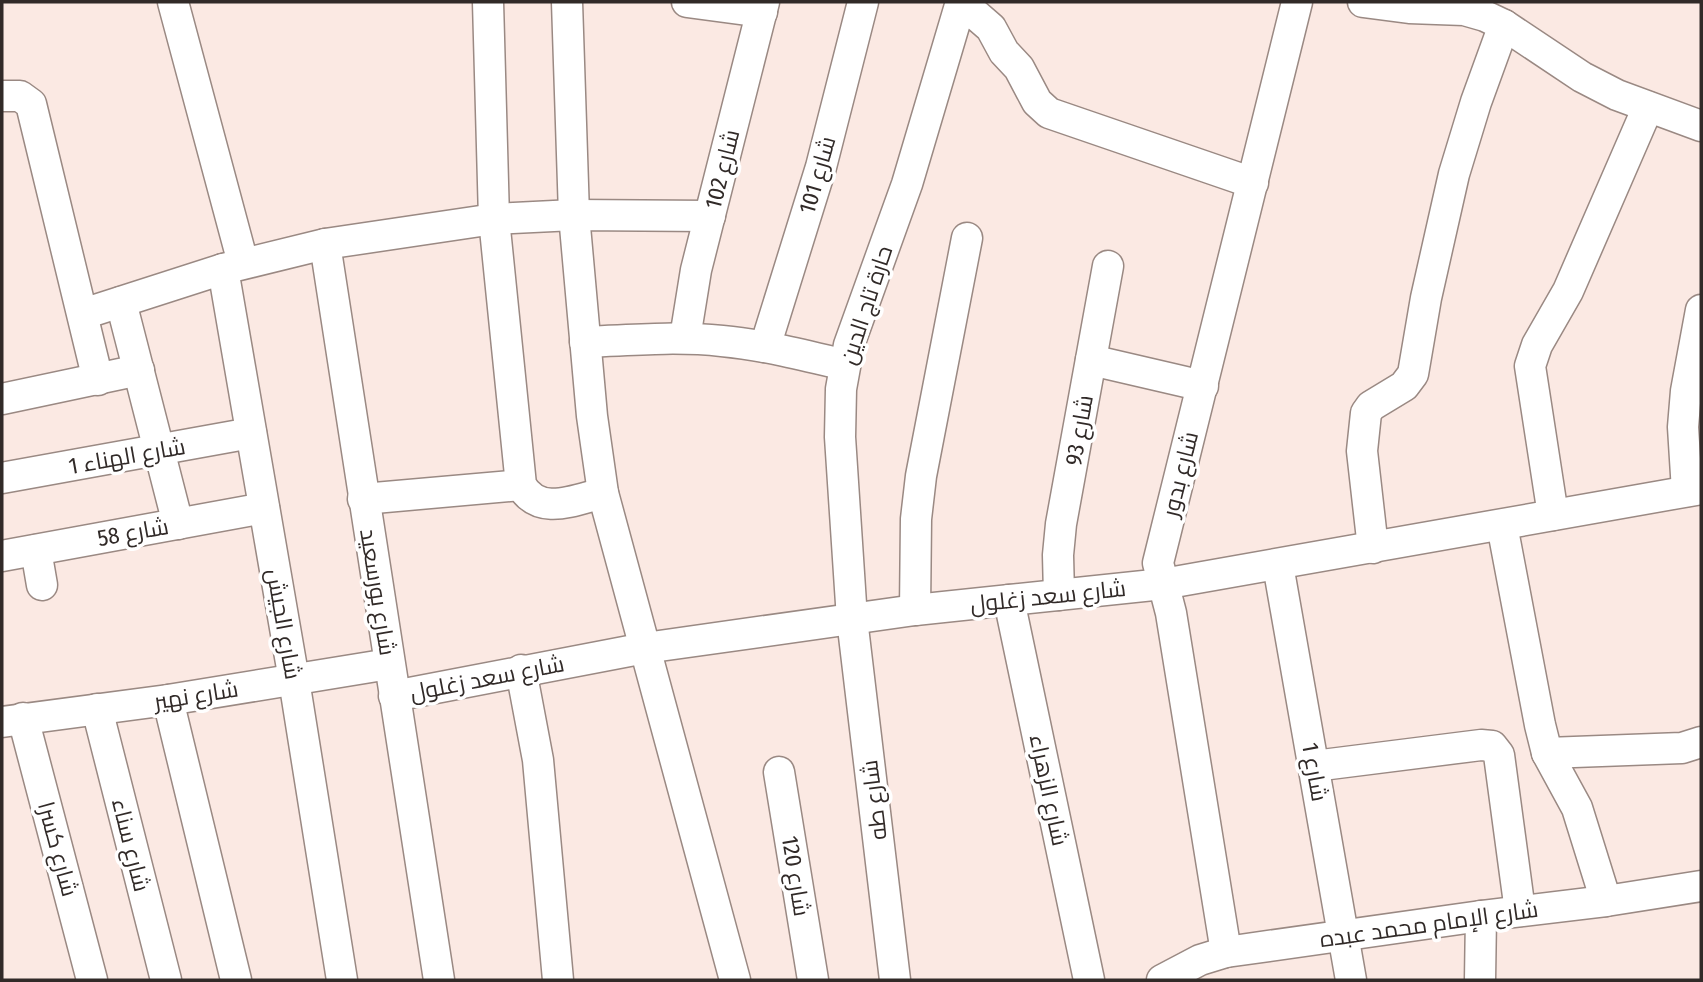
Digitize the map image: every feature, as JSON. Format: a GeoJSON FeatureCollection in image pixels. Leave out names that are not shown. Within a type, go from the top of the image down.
{"type":"FeatureCollection","features":[{"type":"Feature","properties":{"kind":"street","name":"شارع الجيش"},"geometry":{"type":"LineString","coordinates":[[173,2],[233,266],[251,433],[342,980]]}},
{"type":"Feature","properties":{"kind":"street"},"geometry":{"type":"LineString","coordinates":[[488,2],[494,219],[522,485],[528,498],[553,505],[603,493]]}},
{"type":"Feature","properties":{"kind":"street"},"geometry":{"type":"LineString","coordinates":[[567,2],[574,215],[585,342],[603,493],[736,980]]}},
{"type":"Feature","properties":{"kind":"street"},"geometry":{"type":"LineString","coordinates":[[687,2],[763,7]]}},
{"type":"Feature","properties":{"kind":"street","name":"شارع 101"},"geometry":{"type":"LineString","coordinates":[[765,347],[821,167],[863,2]]}},
{"type":"Feature","properties":{"kind":"street"},"geometry":{"type":"LineString","coordinates":[[961,2],[991,28],[1004,52],[1019,68],[1037,102],[1049,113],[1253,183]]}},
{"type":"Feature","properties":{"kind":"street","name":"حارة تاج الدين"},"geometry":{"type":"LineString","coordinates":[[852,619],[840,437],[841,389],[845,365],[856,326],[907,184],[961,2]]}},
{"type":"Feature","properties":{"kind":"street","name":"شارع بدور"},"geometry":{"type":"LineString","coordinates":[[1226,952],[1171,613],[1159,574],[1160,552],[1297,2]]}},
{"type":"Feature","properties":{"kind":"street"},"geometry":{"type":"LineString","coordinates":[[1363,2],[1409,8],[1464,10],[1504,25],[1582,77],[1617,95],[1701,126]]}},
{"type":"Feature","properties":{"kind":"street","name":"شارع 102"},"geometry":{"type":"LineString","coordinates":[[685,338],[696,270],[763,7]]}},
{"type":"Feature","properties":{"kind":"street"},"geometry":{"type":"LineString","coordinates":[[1373,548],[1362,451],[1366,413],[1371,406],[1404,386],[1413,374],[1426,298],[1454,174],[1504,25]]}},
{"type":"Feature","properties":{"kind":"street"},"geometry":{"type":"LineString","coordinates":[[2,96],[20,96],[31,104],[97,380]]}},
{"type":"Feature","properties":{"kind":"street"},"geometry":{"type":"LineString","coordinates":[[1553,515],[1530,366],[1537,345],[1568,291],[1648,107]]}},
{"type":"Feature","properties":{"kind":"street"},"geometry":{"type":"LineString","coordinates":[[83,314],[233,266],[325,244],[494,219],[574,215],[710,216]]}},
{"type":"Feature","properties":{"kind":"street"},"geometry":{"type":"LineString","coordinates":[[915,610],[916,519],[920,476],[967,238]]}},
{"type":"Feature","properties":{"kind":"street","name":"شارع بورسعيد"},"geometry":{"type":"LineString","coordinates":[[325,244],[439,980]]}},
{"type":"Feature","properties":{"kind":"street","name":"شارع 93"},"geometry":{"type":"LineString","coordinates":[[1059,595],[1058,555],[1061,524],[1108,265]]}},
{"type":"Feature","properties":{"kind":"street"},"geometry":{"type":"LineString","coordinates":[[121,302],[178,524]]}},
{"type":"Feature","properties":{"kind":"street"},"geometry":{"type":"LineString","coordinates":[[1694,490],[1683,427],[1686,391],[1701,310]]}},
{"type":"Feature","properties":{"kind":"street"},"geometry":{"type":"LineString","coordinates":[[585,342],[685,338],[765,347],[845,365]]}},
{"type":"Feature","properties":{"kind":"street"},"geometry":{"type":"LineString","coordinates":[[1091,360],[1203,386]]}},
{"type":"Feature","properties":{"kind":"street"},"geometry":{"type":"LineString","coordinates":[[2,399],[139,370]]}},
{"type":"Feature","properties":{"kind":"street","name":"شارع الهناء 1"},"geometry":{"type":"LineString","coordinates":[[2,478],[251,433]]}},
{"type":"Feature","properties":{"kind":"street"},"geometry":{"type":"LineString","coordinates":[[363,499],[522,485]]}},
{"type":"Feature","properties":{"kind":"street","name":"شارع سعد زغلول"},"geometry":{"type":"LineString","coordinates":[[394,695],[645,648],[915,610],[1163,584],[1694,490]]}},
{"type":"Feature","properties":{"kind":"street","name":"شارع 58"},"geometry":{"type":"LineString","coordinates":[[2,556],[264,508]]}},
{"type":"Feature","properties":{"kind":"street"},"geometry":{"type":"LineString","coordinates":[[1502,525],[1540,725],[1548,753],[1577,808],[1606,901]]}},
{"type":"Feature","properties":{"kind":"street"},"geometry":{"type":"LineString","coordinates":[[36,550],[42,585]]}},
{"type":"Feature","properties":{"kind":"street","name":"شارع 1"},"geometry":{"type":"LineString","coordinates":[[1278,565],[1352,980]]}},
{"type":"Feature","properties":{"kind":"street","name":"شارع الزهراء"},"geometry":{"type":"LineString","coordinates":[[1009,600],[1089,980]]}},
{"type":"Feature","properties":{"kind":"street","name":"شارع طه"},"geometry":{"type":"LineString","coordinates":[[852,619],[895,980]]}},
{"type":"Feature","properties":{"kind":"street","name":"شارع نهير"},"geometry":{"type":"LineString","coordinates":[[13,720],[168,700],[389,664]]}},
{"type":"Feature","properties":{"kind":"street"},"geometry":{"type":"LineString","coordinates":[[521,670],[540,773],[558,980]]}},
{"type":"Feature","properties":{"kind":"street"},"geometry":{"type":"LineString","coordinates":[[168,700],[236,980]]}},
{"type":"Feature","properties":{"kind":"street","name":"شارع سناء"},"geometry":{"type":"LineString","coordinates":[[97,709],[166,980]]}},
{"type":"Feature","properties":{"kind":"street","name":"شارع كسرا"},"geometry":{"type":"LineString","coordinates":[[13,720],[92,980]]}},
{"type":"Feature","properties":{"kind":"street"},"geometry":{"type":"LineString","coordinates":[[1548,753],[1682,747],[1701,742]]}},
{"type":"Feature","properties":{"kind":"street"},"geometry":{"type":"LineString","coordinates":[[1314,766],[1481,745],[1492,746],[1499,755],[1520,911]]}},
{"type":"Feature","properties":{"kind":"street","name":"شارع 120"},"geometry":{"type":"LineString","coordinates":[[779,772],[813,980]]}},
{"type":"Feature","properties":{"kind":"street","name":"شارع الإمام محمد عبده"},"geometry":{"type":"LineString","coordinates":[[1174,977],[1200,960],[1226,952],[1701,886]]}},
{"type":"Feature","properties":{"kind":"street"},"geometry":{"type":"LineString","coordinates":[[1480,980],[1481,916]]}}]}
